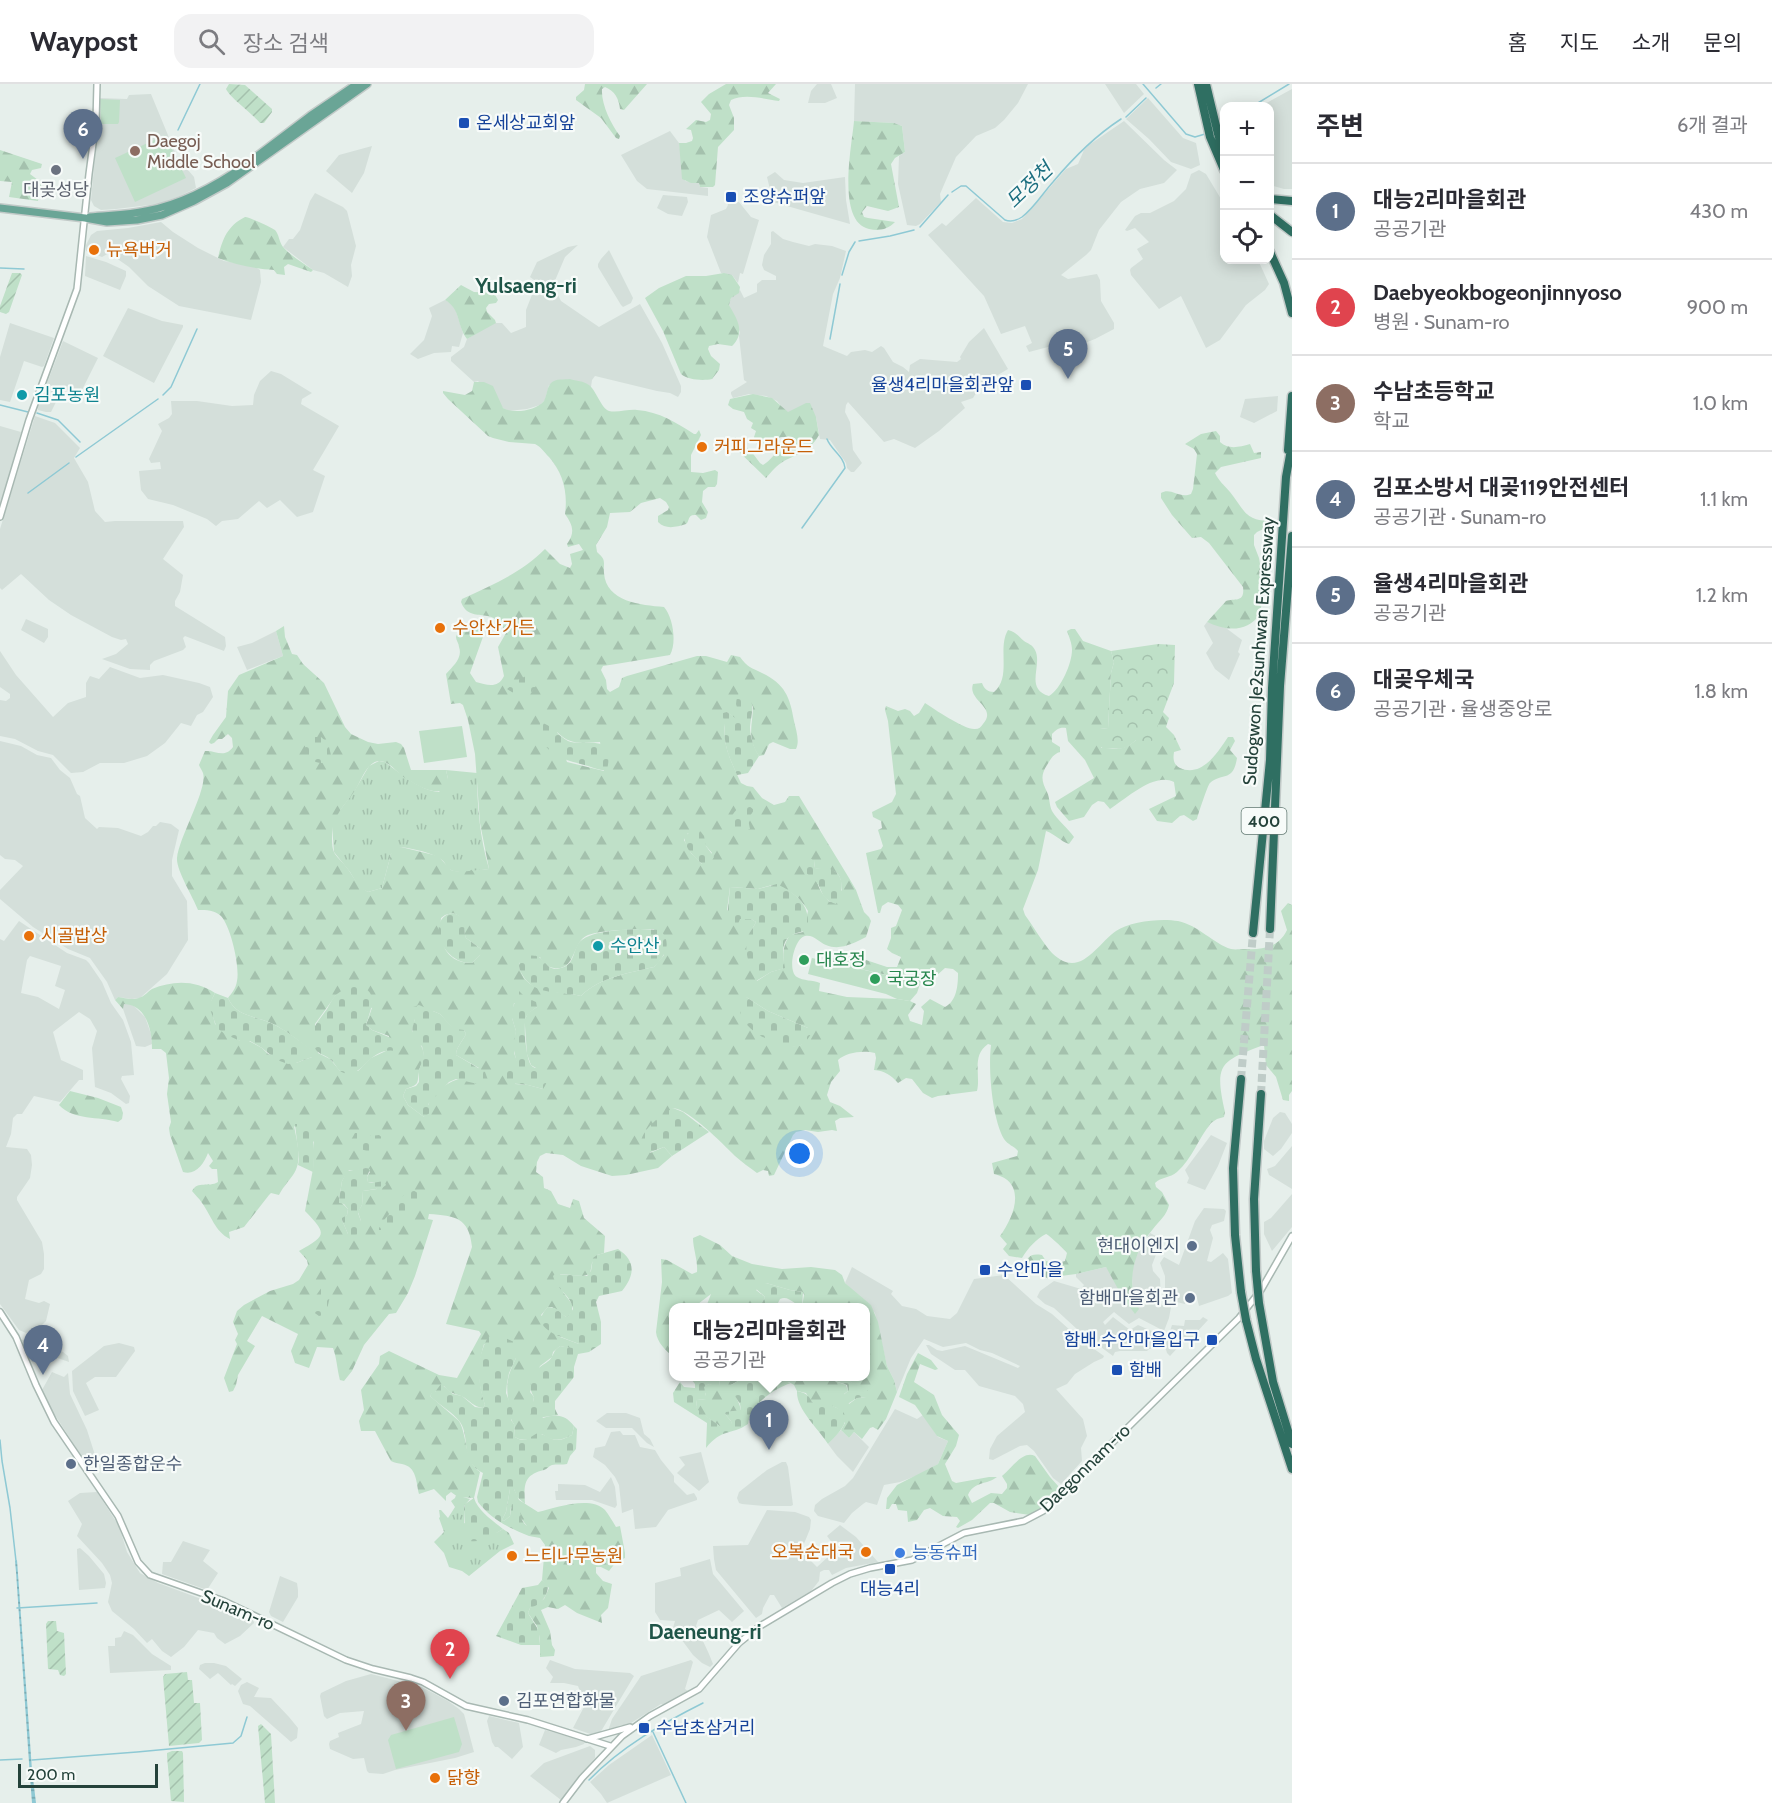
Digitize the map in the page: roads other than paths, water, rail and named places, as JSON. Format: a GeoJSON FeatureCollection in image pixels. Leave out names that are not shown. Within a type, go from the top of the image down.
{"type":"FeatureCollection","features":[{"type":"Feature","properties":{"kind":"highway"},"geometry":{"type":"LineString","coordinates":[[1198,84],[1220,156]]}},
{"type":"Feature","properties":{"kind":"highway"},"geometry":{"type":"LineString","coordinates":[[1206,84],[1208,111]]}},
{"type":"Feature","properties":{"kind":"highway"},"geometry":{"type":"LineString","coordinates":[[1214,136],[1220,147]]}},
{"type":"Feature","properties":{"kind":"highway"},"geometry":{"type":"LineString","coordinates":[[1274,199],[1292,201]]}},
{"type":"Feature","properties":{"kind":"highway"},"geometry":{"type":"LineString","coordinates":[[1274,219],[1292,232]]}},
{"type":"Feature","properties":{"kind":"highway"},"geometry":{"type":"LineString","coordinates":[[1274,224],[1292,237]]}},
{"type":"Feature","properties":{"kind":"highway"},"geometry":{"type":"LineString","coordinates":[[1274,262],[1284,283],[1292,313]]}},
{"type":"Feature","properties":{"kind":"highway"},"geometry":{"type":"LineString","coordinates":[[1286,477],[1292,396]]}},
{"type":"Feature","properties":{"kind":"highway","name":"Sudogwon Je2sunhwan Expressway"},"geometry":{"type":"LineString","coordinates":[[1270,929],[1275,709],[1286,477],[1292,444]]}},
{"type":"Feature","properties":{"kind":"highway","name":"Sudogwon Je2sunhwan Expressway"},"geometry":{"type":"LineString","coordinates":[[1276,687],[1292,536]]}},
{"type":"Feature","properties":{"kind":"highway","name":"Sudogwon Je2sunhwan Expressway"},"geometry":{"type":"LineString","coordinates":[[1253,933],[1275,709]]}},
{"type":"Feature","properties":{"kind":"highway"},"geometry":{"type":"LineString","coordinates":[[1241,1079],[1233,1168],[1235,1235],[1241,1292],[1262,1380],[1292,1469]]}},
{"type":"Feature","properties":{"kind":"highway"},"geometry":{"type":"LineString","coordinates":[[1261,1094],[1254,1199],[1256,1271],[1259,1303],[1273,1382],[1292,1444]]}},
{"type":"Feature","properties":{"kind":"main road"},"geometry":{"type":"LineString","coordinates":[[85,218],[146,212],[190,198],[224,179],[357,84]]}},
{"type":"Feature","properties":{"kind":"main road"},"geometry":{"type":"LineString","coordinates":[[0,208],[107,222],[137,220],[162,215],[227,183],[367,84]]}},
{"type":"Feature","properties":{"kind":"street"},"geometry":{"type":"LineString","coordinates":[[0,517],[29,420],[77,289],[88,174],[96,121],[97,84]]}},
{"type":"Feature","properties":{"kind":"street","name":"Daegonnam-ro"},"geometry":{"type":"LineString","coordinates":[[563,1803],[610,1746],[637,1724],[699,1689],[739,1643],[760,1626],[832,1583],[860,1571],[912,1560],[964,1533],[1024,1521],[1043,1511],[1239,1318],[1261,1290],[1292,1236]]}},
{"type":"Feature","properties":{"kind":"street","name":"Sunam-ro"},"geometry":{"type":"LineString","coordinates":[[0,1312],[16,1337],[54,1422],[118,1516],[138,1562],[150,1575],[224,1600],[346,1660],[423,1682],[466,1706],[528,1720],[610,1746]]}},
{"type":"Feature","properties":{"kind":"street"},"geometry":{"type":"LineString","coordinates":[[598,1760],[599,1751],[590,1740],[637,1724]]}},
{"type":"Feature","properties":{"kind":"water"},"geometry":{"type":"Polygon","coordinates":[[[17,1560],[36,1803],[32,1803],[15,1561],[17,1560]]]}},
{"type":"Feature","properties":{"kind":"waterway"},"geometry":{"type":"LineString","coordinates":[[178,130],[200,84]]}},
{"type":"Feature","properties":{"kind":"waterway"},"geometry":{"type":"LineString","coordinates":[[1143,84],[1186,134],[1195,137],[1205,134]]}},
{"type":"Feature","properties":{"kind":"waterway","name":"모정천"},"geometry":{"type":"LineString","coordinates":[[1156,88],[1161,84]]}},
{"type":"Feature","properties":{"kind":"waterway"},"geometry":{"type":"LineString","coordinates":[[1260,102],[1289,84]]}},
{"type":"Feature","properties":{"kind":"waterway","name":"모정천"},"geometry":{"type":"LineString","coordinates":[[1126,117],[1146,98]]}},
{"type":"Feature","properties":{"kind":"waterway","name":"모정천"},"geometry":{"type":"LineString","coordinates":[[952,192],[961,186],[966,186],[1005,220],[1018,219],[1030,209],[1085,148],[1121,119]]}},
{"type":"Feature","properties":{"kind":"waterway","name":"모정천"},"geometry":{"type":"LineString","coordinates":[[920,227],[948,195]]}},
{"type":"Feature","properties":{"kind":"waterway","name":"모정천"},"geometry":{"type":"LineString","coordinates":[[859,241],[914,230]]}},
{"type":"Feature","properties":{"kind":"waterway","name":"모정천"},"geometry":{"type":"LineString","coordinates":[[842,275],[849,252],[855,242]]}},
{"type":"Feature","properties":{"kind":"waterway"},"geometry":{"type":"LineString","coordinates":[[0,268],[24,269]]}},
{"type":"Feature","properties":{"kind":"waterway","name":"모정천"},"geometry":{"type":"LineString","coordinates":[[830,339],[840,284]]}},
{"type":"Feature","properties":{"kind":"waterway"},"geometry":{"type":"LineString","coordinates":[[163,395],[171,387],[197,329]]}},
{"type":"Feature","properties":{"kind":"waterway"},"geometry":{"type":"LineString","coordinates":[[76,457],[158,399]]}},
{"type":"Feature","properties":{"kind":"waterway"},"geometry":{"type":"LineString","coordinates":[[0,405],[28,412]]}},
{"type":"Feature","properties":{"kind":"waterway"},"geometry":{"type":"LineString","coordinates":[[37,413],[58,420],[80,442]]}},
{"type":"Feature","properties":{"kind":"waterway","name":"모정천"},"geometry":{"type":"LineString","coordinates":[[802,528],[845,468],[827,439]]}},
{"type":"Feature","properties":{"kind":"waterway"},"geometry":{"type":"LineString","coordinates":[[28,493],[69,463]]}},
{"type":"Feature","properties":{"kind":"waterway"},"geometry":{"type":"LineString","coordinates":[[0,1440],[16,1561]]}},
{"type":"Feature","properties":{"kind":"waterway"},"geometry":{"type":"LineString","coordinates":[[17,1608],[97,1603]]}},
{"type":"Feature","properties":{"kind":"waterway"},"geometry":{"type":"LineString","coordinates":[[589,1780],[601,1768],[643,1737],[703,1703]]}},
{"type":"Feature","properties":{"kind":"waterway"},"geometry":{"type":"LineString","coordinates":[[32,1760],[233,1743],[241,1736],[247,1717]]}},
{"type":"Feature","properties":{"kind":"waterway"},"geometry":{"type":"LineString","coordinates":[[653,1732],[686,1803]]}},
{"type":"Feature","properties":{"kind":"waterway"},"geometry":{"type":"LineString","coordinates":[[0,1760],[22,1759]]}},
{"type":"Feature","properties":{"kind":"tunnel"},"geometry":{"type":"LineString","coordinates":[[1261,1094],[1270,929]]}},
{"type":"Feature","properties":{"kind":"tunnel"},"geometry":{"type":"LineString","coordinates":[[1241,1079],[1253,933]]}},
{"type":"Feature","properties":{"kind":"place","name":"온세상교회앞"},"geometry":{"type":"Point","coordinates":[464,123]}},
{"type":"Feature","properties":{"kind":"place","name":"Daegoj Middle School"},"geometry":{"type":"Point","coordinates":[135,151]}},
{"type":"Feature","properties":{"kind":"place","name":"대곶우체국"},"geometry":{"type":"Point","coordinates":[83,159]}},
{"type":"Feature","properties":{"kind":"place","name":"대곶성당"},"geometry":{"type":"Point","coordinates":[56,170]}},
{"type":"Feature","properties":{"kind":"place","name":"조양슈퍼앞"},"geometry":{"type":"Point","coordinates":[731,197]}},
{"type":"Feature","properties":{"kind":"place","name":"뉴욕버거"},"geometry":{"type":"Point","coordinates":[94,250]}},
{"type":"Feature","properties":{"kind":"place","name":"율생4리마을회관"},"geometry":{"type":"Point","coordinates":[1068,379]}},
{"type":"Feature","properties":{"kind":"place","name":"율생4리마을회관앞"},"geometry":{"type":"Point","coordinates":[1026,385]}},
{"type":"Feature","properties":{"kind":"place","name":"김포농원"},"geometry":{"type":"Point","coordinates":[22,395]}},
{"type":"Feature","properties":{"kind":"place","name":"커피그라운드"},"geometry":{"type":"Point","coordinates":[702,447]}},
{"type":"Feature","properties":{"kind":"place","name":"수안산가든"},"geometry":{"type":"Point","coordinates":[440,628]}},
{"type":"Feature","properties":{"kind":"place","name":"시골밥상"},"geometry":{"type":"Point","coordinates":[29,936]}},
{"type":"Feature","properties":{"kind":"place","name":"수안산"},"geometry":{"type":"Point","coordinates":[598,946]}},
{"type":"Feature","properties":{"kind":"place","name":"대호정"},"geometry":{"type":"Point","coordinates":[804,960]}},
{"type":"Feature","properties":{"kind":"place","name":"국궁장"},"geometry":{"type":"Point","coordinates":[875,979]}},
{"type":"Feature","properties":{"kind":"place","name":"현대이엔지"},"geometry":{"type":"Point","coordinates":[1192,1246]}},
{"type":"Feature","properties":{"kind":"place","name":"수안마을"},"geometry":{"type":"Point","coordinates":[985,1270]}},
{"type":"Feature","properties":{"kind":"place","name":"함배마을회관"},"geometry":{"type":"Point","coordinates":[1190,1298]}},
{"type":"Feature","properties":{"kind":"place","name":"함배.수안마을입구"},"geometry":{"type":"Point","coordinates":[1212,1340]}},
{"type":"Feature","properties":{"kind":"place","name":"함배"},"geometry":{"type":"Point","coordinates":[1117,1370]}},
{"type":"Feature","properties":{"kind":"place","name":"김포소방서 대곶119안전센터"},"geometry":{"type":"Point","coordinates":[43,1375]}},
{"type":"Feature","properties":{"kind":"place","name":"대능2리마을회관"},"geometry":{"type":"Point","coordinates":[769,1450]}},
{"type":"Feature","properties":{"kind":"place","name":"한일종합운수"},"geometry":{"type":"Point","coordinates":[71,1464]}},
{"type":"Feature","properties":{"kind":"place","name":"오복순대국"},"geometry":{"type":"Point","coordinates":[866,1552]}},
{"type":"Feature","properties":{"kind":"place","name":"능동슈퍼"},"geometry":{"type":"Point","coordinates":[900,1553]}},
{"type":"Feature","properties":{"kind":"place","name":"느티나무농원"},"geometry":{"type":"Point","coordinates":[512,1556]}},
{"type":"Feature","properties":{"kind":"place","name":"대능4리"},"geometry":{"type":"Point","coordinates":[890,1569]}},
{"type":"Feature","properties":{"kind":"place","name":"Daebyeokbogeonjinnyoso"},"geometry":{"type":"Point","coordinates":[450,1679]}},
{"type":"Feature","properties":{"kind":"place","name":"김포연합화물"},"geometry":{"type":"Point","coordinates":[504,1701]}},
{"type":"Feature","properties":{"kind":"place","name":"수남초삼거리"},"geometry":{"type":"Point","coordinates":[644,1728]}},
{"type":"Feature","properties":{"kind":"place","name":"수남초등학교"},"geometry":{"type":"Point","coordinates":[406,1731]}},
{"type":"Feature","properties":{"kind":"place","name":"닭향"},"geometry":{"type":"Point","coordinates":[435,1778]}},
{"type":"Feature","properties":{"kind":"district","name":"Yulsaeng-ri"},"geometry":{"type":"Point","coordinates":[526,285]}},
{"type":"Feature","properties":{"kind":"district","name":"Daeneung-ri"},"geometry":{"type":"Point","coordinates":[705,1631]}}]}
